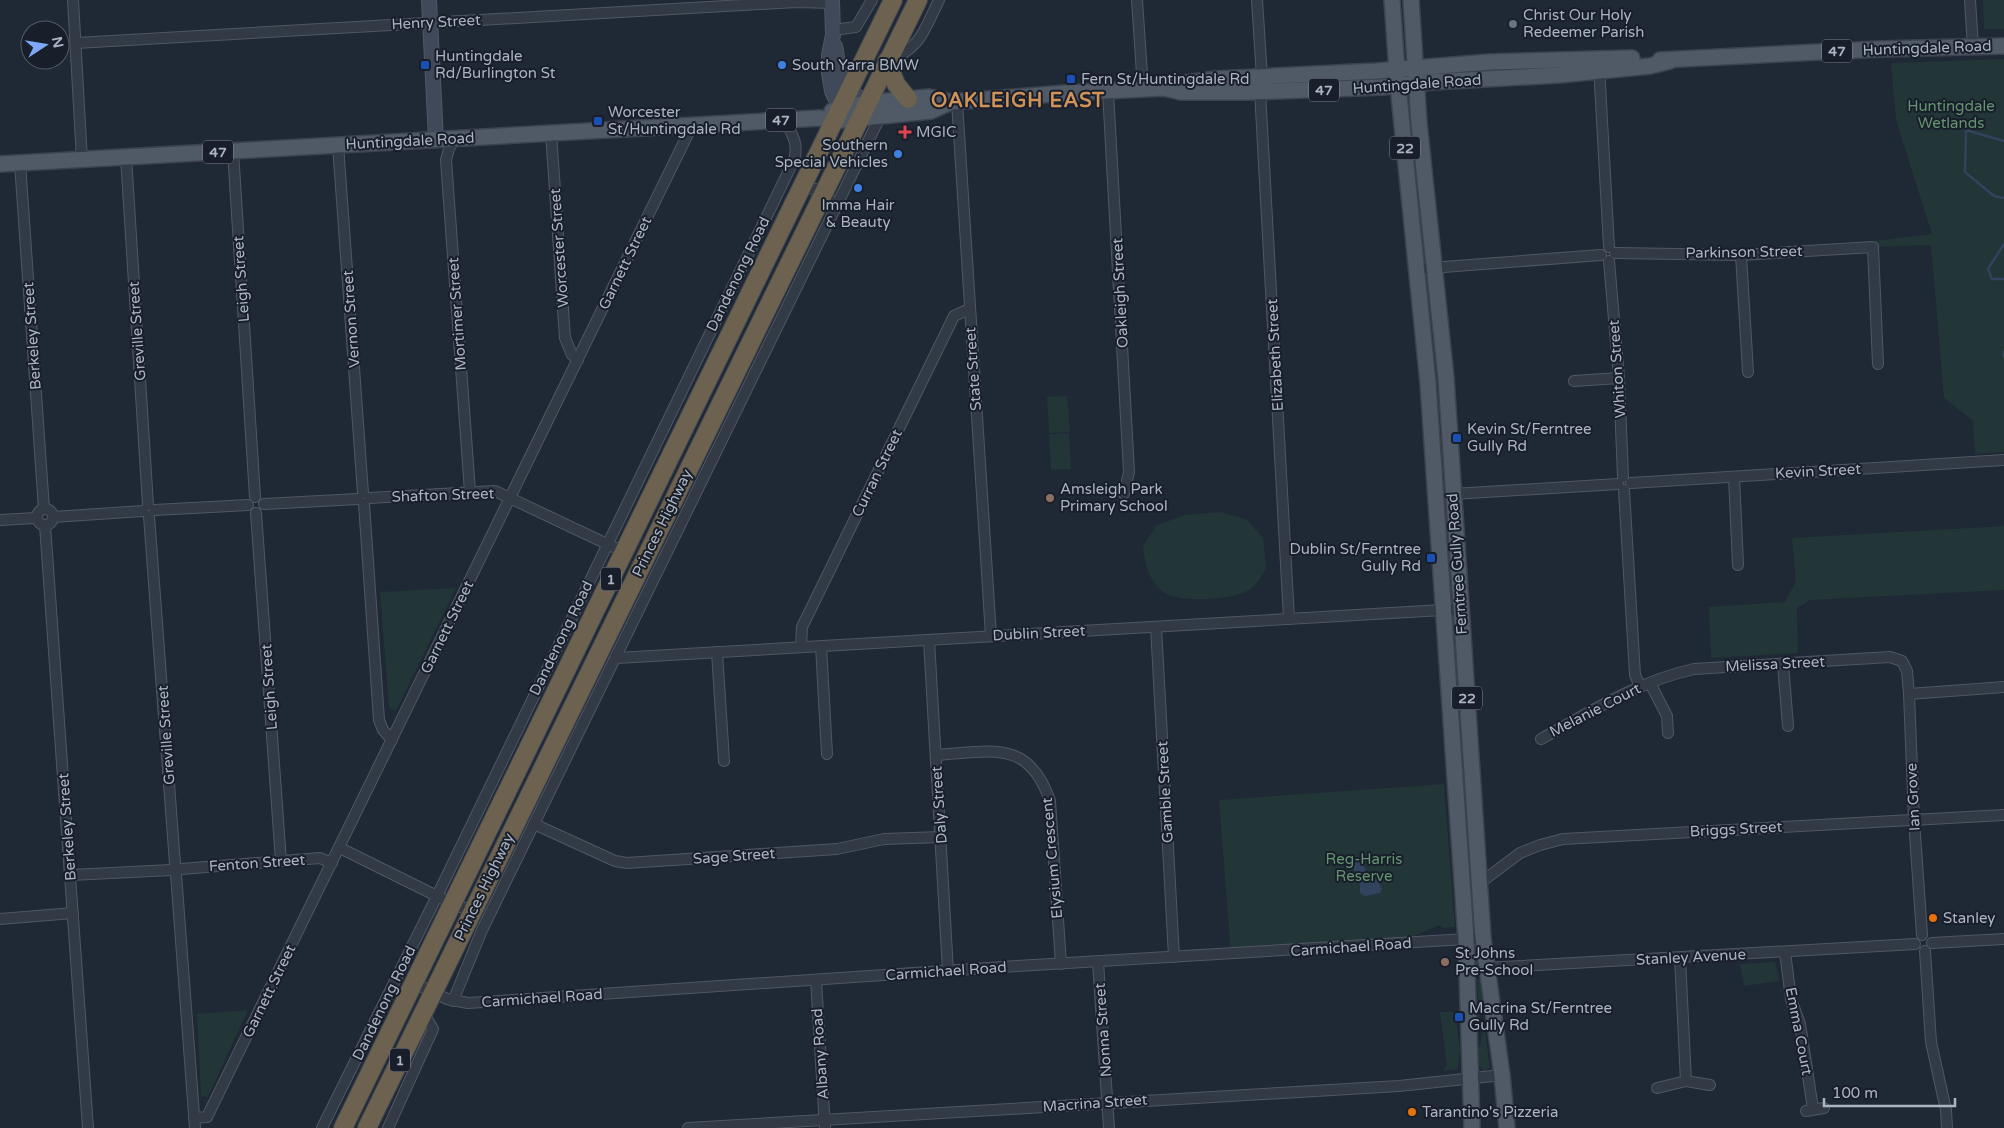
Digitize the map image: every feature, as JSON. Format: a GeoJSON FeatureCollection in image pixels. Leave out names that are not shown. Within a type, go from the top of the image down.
{"type":"FeatureCollection","features":[{"type":"Feature","properties":{"kind":"highway","name":"Princes Highway"},"geometry":{"type":"LineString","coordinates":[[367,1128],[918,0]]}},
{"type":"Feature","properties":{"kind":"highway","name":"Princes Highway"},"geometry":{"type":"LineString","coordinates":[[343,1128],[800,189],[831,115],[848,90],[890,2]]}},
{"type":"Feature","properties":{"kind":"highway"},"geometry":{"type":"LineString","coordinates":[[887,61],[896,84],[908,98]]}},
{"type":"Feature","properties":{"kind":"main road","name":"Ferntree Gully Road"},"geometry":{"type":"LineString","coordinates":[[1392,0],[1398,85],[1428,383],[1466,939],[1472,1078],[1472,1128]]}},
{"type":"Feature","properties":{"kind":"main road","name":"Ferntree Gully Road"},"geometry":{"type":"LineString","coordinates":[[1411,0],[1419,123],[1446,378],[1452,494],[1483,938],[1502,1075],[1507,1128]]}},
{"type":"Feature","properties":{"kind":"main road","name":"Huntingdale Road"},"geometry":{"type":"LineString","coordinates":[[1261,84],[1490,62],[1650,66],[1670,61],[1880,49],[2004,46]]}},
{"type":"Feature","properties":{"kind":"main road","name":"Huntingdale Road"},"geometry":{"type":"LineString","coordinates":[[0,164],[785,120],[831,115],[868,103],[908,98],[929,97],[954,102],[1163,88],[1182,82],[1261,84],[1330,90],[1599,65]]}},
{"type":"Feature","properties":{"kind":"main road","name":"Huntingdale Road"},"geometry":{"type":"LineString","coordinates":[[831,115],[860,119],[880,117],[931,111],[954,102]]}},
{"type":"Feature","properties":{"kind":"street"},"geometry":{"type":"LineString","coordinates":[[73,0],[82,160]]}},
{"type":"Feature","properties":{"kind":"street"},"geometry":{"type":"LineString","coordinates":[[429,0],[436,139]]}},
{"type":"Feature","properties":{"kind":"street"},"geometry":{"type":"LineString","coordinates":[[833,33],[856,27],[872,0]]}},
{"type":"Feature","properties":{"kind":"street"},"geometry":{"type":"LineString","coordinates":[[887,61],[901,56],[917,43],[939,0]]}},
{"type":"Feature","properties":{"kind":"street"},"geometry":{"type":"LineString","coordinates":[[1137,0],[1143,89]]}},
{"type":"Feature","properties":{"kind":"street","name":"Elizabeth Street"},"geometry":{"type":"LineString","coordinates":[[1257,0],[1289,619]]}},
{"type":"Feature","properties":{"kind":"street"},"geometry":{"type":"LineString","coordinates":[[1970,0],[1973,47]]}},
{"type":"Feature","properties":{"kind":"street","name":"Henry Street"},"geometry":{"type":"LineString","coordinates":[[76,43],[800,1],[832,1]]}},
{"type":"Feature","properties":{"kind":"street"},"geometry":{"type":"LineString","coordinates":[[832,1],[833,33],[840,71],[848,90],[868,103]]}},
{"type":"Feature","properties":{"kind":"street"},"geometry":{"type":"LineString","coordinates":[[831,115],[832,91],[829,55],[833,33]]}},
{"type":"Feature","properties":{"kind":"street","name":"Whiton Street"},"geometry":{"type":"LineString","coordinates":[[1599,65],[1608,254],[1619,378],[1635,674],[1645,684],[1667,716],[1668,733]]}},
{"type":"Feature","properties":{"kind":"street","name":"Oakleigh Street"},"geometry":{"type":"LineString","coordinates":[[1108,91],[1129,472],[1124,494]]}},
{"type":"Feature","properties":{"kind":"street","name":"State Street"},"geometry":{"type":"LineString","coordinates":[[954,102],[990,636]]}},
{"type":"Feature","properties":{"kind":"street"},"geometry":{"type":"LineString","coordinates":[[453,1001],[482,930],[617,658],[880,117]]}},
{"type":"Feature","properties":{"kind":"street","name":"Dandenong Road"},"geometry":{"type":"LineString","coordinates":[[322,1128],[437,896],[794,160],[795,141],[785,120]]}},
{"type":"Feature","properties":{"kind":"street","name":"Garnett Street"},"geometry":{"type":"LineString","coordinates":[[195,1123],[207,1117],[340,848],[688,134],[687,124]]}},
{"type":"Feature","properties":{"kind":"street","name":"Worcester Street"},"geometry":{"type":"LineString","coordinates":[[551,132],[565,338],[572,355],[578,360]]}},
{"type":"Feature","properties":{"kind":"street","name":"Mortimer Street"},"geometry":{"type":"LineString","coordinates":[[455,138],[448,149],[446,160],[470,492]]}},
{"type":"Feature","properties":{"kind":"street","name":"Vernon Street"},"geometry":{"type":"LineString","coordinates":[[338,145],[379,720],[383,730],[392,740]]}},
{"type":"Feature","properties":{"kind":"street","name":"Leigh Street"},"geometry":{"type":"LineString","coordinates":[[233,151],[255,497]]}},
{"type":"Feature","properties":{"kind":"street","name":"Greville Street"},"geometry":{"type":"LineString","coordinates":[[126,157],[149,511],[195,1123]]}},
{"type":"Feature","properties":{"kind":"street","name":"Berkeley Street"},"geometry":{"type":"LineString","coordinates":[[20,163],[44,509]]}},
{"type":"Feature","properties":{"kind":"street"},"geometry":{"type":"LineString","coordinates":[[800,189],[812,188],[824,193],[830,198],[835,209]]}},
{"type":"Feature","properties":{"kind":"street","name":"Parkinson Street"},"geometry":{"type":"LineString","coordinates":[[1417,269],[1608,254],[1741,255],[1873,247],[1878,364]]}},
{"type":"Feature","properties":{"kind":"street"},"geometry":{"type":"LineString","coordinates":[[1741,255],[1748,372]]}},
{"type":"Feature","properties":{"kind":"street","name":"Curran Street"},"geometry":{"type":"LineString","coordinates":[[801,647],[802,627],[954,316],[969,309]]}},
{"type":"Feature","properties":{"kind":"street"},"geometry":{"type":"LineString","coordinates":[[1574,381],[1619,378]]}},
{"type":"Feature","properties":{"kind":"street","name":"Kevin Street"},"geometry":{"type":"LineString","coordinates":[[1452,494],[2004,460]]}},
{"type":"Feature","properties":{"kind":"street"},"geometry":{"type":"LineString","coordinates":[[1734,476],[1738,564]]}},
{"type":"Feature","properties":{"kind":"street"},"geometry":{"type":"LineString","coordinates":[[678,489],[694,498]]}},
{"type":"Feature","properties":{"kind":"street","name":"Shafton Street"},"geometry":{"type":"LineString","coordinates":[[264,504],[495,491],[624,552]]}},
{"type":"Feature","properties":{"kind":"street"},"geometry":{"type":"LineString","coordinates":[[255,497],[261,499],[264,504],[263,509],[256,513],[250,511],[248,505],[251,498],[255,497]]}},
{"type":"Feature","properties":{"kind":"street"},"geometry":{"type":"LineString","coordinates":[[53,516],[248,505]]}},
{"type":"Feature","properties":{"kind":"street"},"geometry":{"type":"LineString","coordinates":[[36,518],[38,512],[44,509],[50,511],[53,516]]}},
{"type":"Feature","properties":{"kind":"street","name":"Leigh Street"},"geometry":{"type":"LineString","coordinates":[[256,513],[282,861]]}},
{"type":"Feature","properties":{"kind":"street"},"geometry":{"type":"LineString","coordinates":[[36,518],[39,523],[45,525],[50,523],[53,516]]}},
{"type":"Feature","properties":{"kind":"street"},"geometry":{"type":"LineString","coordinates":[[0,520],[36,518]]}},
{"type":"Feature","properties":{"kind":"street","name":"Berkeley Street"},"geometry":{"type":"LineString","coordinates":[[45,525],[88,1128]]}},
{"type":"Feature","properties":{"kind":"street","name":"Dublin Street"},"geometry":{"type":"LineString","coordinates":[[617,658],[1460,609]]}},
{"type":"Feature","properties":{"kind":"street","name":"Gamble Street"},"geometry":{"type":"LineString","coordinates":[[1156,627],[1174,957]]}},
{"type":"Feature","properties":{"kind":"street","name":"Daly Street"},"geometry":{"type":"LineString","coordinates":[[929,640],[948,971]]}},
{"type":"Feature","properties":{"kind":"street"},"geometry":{"type":"LineString","coordinates":[[821,646],[827,754]]}},
{"type":"Feature","properties":{"kind":"street"},"geometry":{"type":"LineString","coordinates":[[717,652],[724,761]]}},
{"type":"Feature","properties":{"kind":"street","name":"Melissa Street"},"geometry":{"type":"LineString","coordinates":[[1645,684],[1694,669],[1890,657],[1902,661]]}},
{"type":"Feature","properties":{"kind":"street","name":"Ian Grove"},"geometry":{"type":"LineString","coordinates":[[1902,661],[1907,671],[1909,694],[1914,820],[1922,935]]}},
{"type":"Feature","properties":{"kind":"street"},"geometry":{"type":"LineString","coordinates":[[1783,664],[1788,726]]}},
{"type":"Feature","properties":{"kind":"street","name":"Melanie Court"},"geometry":{"type":"LineString","coordinates":[[1541,739],[1645,684]]}},
{"type":"Feature","properties":{"kind":"street"},"geometry":{"type":"LineString","coordinates":[[1909,694],[2004,687]]}},
{"type":"Feature","properties":{"kind":"street","name":"Elysium Crescent"},"geometry":{"type":"LineString","coordinates":[[936,756],[1004,752],[1022,759],[1034,768],[1044,784],[1050,801],[1061,964]]}},
{"type":"Feature","properties":{"kind":"street","name":"Briggs Street"},"geometry":{"type":"LineString","coordinates":[[1480,883],[1520,854],[1540,845],[1563,839],[2004,815]]}},
{"type":"Feature","properties":{"kind":"street","name":"Sage Street"},"geometry":{"type":"LineString","coordinates":[[534,824],[615,861],[627,863],[837,850],[884,839],[941,837]]}},
{"type":"Feature","properties":{"kind":"street"},"geometry":{"type":"LineString","coordinates":[[340,848],[453,904],[472,911]]}},
{"type":"Feature","properties":{"kind":"street","name":"Fenton Street"},"geometry":{"type":"LineString","coordinates":[[71,875],[320,858],[332,863]]}},
{"type":"Feature","properties":{"kind":"street"},"geometry":{"type":"LineString","coordinates":[[0,919],[73,914]]}},
{"type":"Feature","properties":{"kind":"street"},"geometry":{"type":"LineString","coordinates":[[1947,1128],[1946,1110],[1931,1042],[1928,947],[1930,937],[1922,935],[1916,939],[1915,944],[1920,950],[1928,947],[2004,939]]}},
{"type":"Feature","properties":{"kind":"street","name":"Carmichael Road"},"geometry":{"type":"LineString","coordinates":[[414,983],[453,1001],[468,1003],[1483,938]]}},
{"type":"Feature","properties":{"kind":"street","name":"Stanley Avenue"},"geometry":{"type":"LineString","coordinates":[[1467,969],[1915,944]]}},
{"type":"Feature","properties":{"kind":"street","name":"Emma Court"},"geometry":{"type":"LineString","coordinates":[[1785,952],[1791,999],[1800,1024],[1809,1110],[1824,1108]]}},
{"type":"Feature","properties":{"kind":"street"},"geometry":{"type":"LineString","coordinates":[[1680,958],[1686,1081]]}},
{"type":"Feature","properties":{"kind":"street","name":"Nonna Street"},"geometry":{"type":"LineString","coordinates":[[1098,962],[1109,1128]]}},
{"type":"Feature","properties":{"kind":"street","name":"Albany Road"},"geometry":{"type":"LineString","coordinates":[[816,980],[825,1124]]}},
{"type":"Feature","properties":{"kind":"street"},"geometry":{"type":"LineString","coordinates":[[388,1128],[433,1029],[423,1012]]}},
{"type":"Feature","properties":{"kind":"street","name":"Macrina Street"},"geometry":{"type":"LineString","coordinates":[[688,1128],[825,1124],[1107,1102],[1399,1086],[1502,1075]]}},
{"type":"Feature","properties":{"kind":"street"},"geometry":{"type":"LineString","coordinates":[[1658,1088],[1686,1081],[1710,1085]]}},
{"type":"Feature","properties":{"kind":"green space"},"geometry":{"type":"Polygon","coordinates":[[[1983,0],[2004,0],[2004,29],[1984,29],[1983,0]]]}},
{"type":"Feature","properties":{"kind":"green space","name":"Huntingdale Wetlands"},"geometry":{"type":"Polygon","coordinates":[[[2004,59],[2004,452],[1975,454],[1973,421],[1944,398],[1931,245],[1877,247],[1874,241],[1932,234],[1896,120],[1891,63],[2004,59]]]}},
{"type":"Feature","properties":{"kind":"green space"},"geometry":{"type":"Polygon","coordinates":[[[1067,396],[1070,432],[1049,433],[1047,397],[1067,396]]]}},
{"type":"Feature","properties":{"kind":"green space"},"geometry":{"type":"Polygon","coordinates":[[[1069,433],[1071,469],[1051,470],[1049,434],[1069,433]]]}},
{"type":"Feature","properties":{"kind":"green space"},"geometry":{"type":"Polygon","coordinates":[[[1220,512],[1246,519],[1263,538],[1266,569],[1258,581],[1251,589],[1218,598],[1179,598],[1162,591],[1153,581],[1148,570],[1143,546],[1157,525],[1185,515],[1220,512]]]}},
{"type":"Feature","properties":{"kind":"green space"},"geometry":{"type":"Polygon","coordinates":[[[2004,526],[2004,590],[1810,600],[1797,608],[1798,653],[1711,658],[1709,607],[1785,602],[1796,581],[1792,538],[2004,526]]]}},
{"type":"Feature","properties":{"kind":"green space"},"geometry":{"type":"Polygon","coordinates":[[[456,588],[396,711],[389,708],[380,592],[456,588]]]}},
{"type":"Feature","properties":{"kind":"green space","name":"Reg-Harris Reserve"},"geometry":{"type":"Polygon","coordinates":[[[1444,784],[1455,927],[1442,928],[1440,925],[1393,945],[1231,954],[1219,800],[1444,784]]]}},
{"type":"Feature","properties":{"kind":"green space"},"geometry":{"type":"Polygon","coordinates":[[[1775,962],[1779,981],[1744,986],[1740,964],[1775,962]]]}},
{"type":"Feature","properties":{"kind":"green space"},"geometry":{"type":"Polygon","coordinates":[[[1481,978],[1485,1011],[1480,1012],[1478,1032],[1476,1031],[1478,1007],[1477,979],[1481,978]]]}},
{"type":"Feature","properties":{"kind":"green space"},"geometry":{"type":"Polygon","coordinates":[[[248,1010],[208,1097],[201,1096],[197,1014],[248,1010]]]}},
{"type":"Feature","properties":{"kind":"green space"},"geometry":{"type":"Polygon","coordinates":[[[1440,1012],[1455,1012],[1460,1050],[1458,1069],[1443,1071],[1447,1065],[1440,1012]]]}},
{"type":"Feature","properties":{"kind":"green space"},"geometry":{"type":"Polygon","coordinates":[[[1484,1024],[1490,1068],[1484,1071],[1478,1063],[1475,1047],[1480,1046],[1484,1024]]]}},
{"type":"Feature","properties":{"kind":"water"},"geometry":{"type":"Polygon","coordinates":[[[1356,860],[1362,863],[1366,872],[1362,880],[1364,884],[1373,878],[1377,879],[1382,889],[1380,893],[1365,896],[1360,893],[1359,878],[1354,870],[1353,863],[1356,860]]]}},
{"type":"Feature","properties":{"kind":"waterway"},"geometry":{"type":"LineString","coordinates":[[2004,141],[1966,130],[1965,172],[1994,196],[2004,198]]}},
{"type":"Feature","properties":{"kind":"waterway"},"geometry":{"type":"LineString","coordinates":[[2004,244],[1988,269],[1992,279],[2004,279]]}},
{"type":"Feature","properties":{"kind":"waterway"},"geometry":{"type":"LineString","coordinates":[[2004,352],[2004,357]]}},
{"type":"Feature","properties":{"kind":"place","name":"Christ Our Holy Redeemer Parish"},"geometry":{"type":"Point","coordinates":[1513,24]}},
{"type":"Feature","properties":{"kind":"place","name":"Huntingdale Rd/Burlington St"},"geometry":{"type":"Point","coordinates":[425,65]}},
{"type":"Feature","properties":{"kind":"place","name":"South Yarra BMW"},"geometry":{"type":"Point","coordinates":[782,65]}},
{"type":"Feature","properties":{"kind":"place","name":"Fern St/Huntingdale Rd"},"geometry":{"type":"Point","coordinates":[1071,79]}},
{"type":"Feature","properties":{"kind":"place","name":"Worcester St/Huntingdale Rd"},"geometry":{"type":"Point","coordinates":[598,121]}},
{"type":"Feature","properties":{"kind":"place","name":"MGIC"},"geometry":{"type":"Point","coordinates":[905,132]}},
{"type":"Feature","properties":{"kind":"place","name":"Southern Special Vehicles"},"geometry":{"type":"Point","coordinates":[898,154]}},
{"type":"Feature","properties":{"kind":"place","name":"Imma Hair & Beauty"},"geometry":{"type":"Point","coordinates":[858,188]}},
{"type":"Feature","properties":{"kind":"place","name":"Kevin St/Ferntree Gully Rd"},"geometry":{"type":"Point","coordinates":[1457,438]}},
{"type":"Feature","properties":{"kind":"place","name":"Amsleigh Park Primary School"},"geometry":{"type":"Point","coordinates":[1050,498]}},
{"type":"Feature","properties":{"kind":"place","name":"Dublin St/Ferntree Gully Rd"},"geometry":{"type":"Point","coordinates":[1431,558]}},
{"type":"Feature","properties":{"kind":"place","name":"Stanley"},"geometry":{"type":"Point","coordinates":[1933,918]}},
{"type":"Feature","properties":{"kind":"place","name":"St Johns Pre-School"},"geometry":{"type":"Point","coordinates":[1445,962]}},
{"type":"Feature","properties":{"kind":"place","name":"Macrina St/Ferntree Gully Rd"},"geometry":{"type":"Point","coordinates":[1459,1017]}},
{"type":"Feature","properties":{"kind":"place","name":"Tarantino's Pizzeria"},"geometry":{"type":"Point","coordinates":[1412,1112]}},
{"type":"Feature","properties":{"kind":"district","name":"OAKLEIGH EAST"},"geometry":{"type":"Point","coordinates":[1018,101]}}]}
